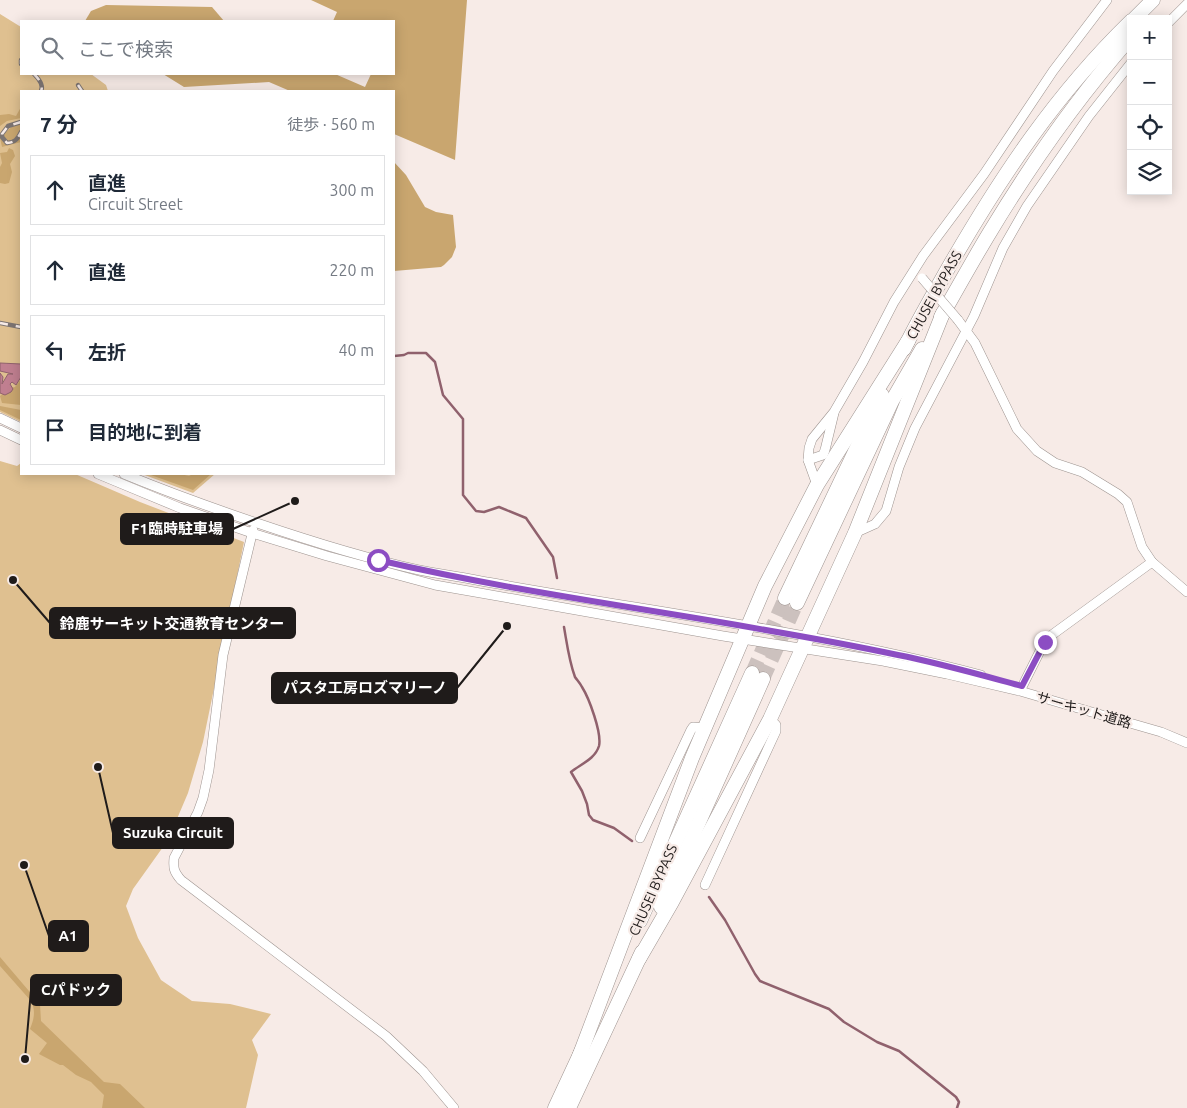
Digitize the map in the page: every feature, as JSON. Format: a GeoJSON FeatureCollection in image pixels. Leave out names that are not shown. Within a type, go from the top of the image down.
{"type":"FeatureCollection","features":[{"type":"Feature","properties":{"kind":"highway"},"geometry":{"type":"LineString","coordinates":[[1138,15],[1153,0]]}},
{"type":"Feature","properties":{"kind":"highway"},"geometry":{"type":"LineString","coordinates":[[1150,15],[1163,0]]}},
{"type":"Feature","properties":{"kind":"highway","name":"CHUSEI BYPASS"},"geometry":{"type":"LineString","coordinates":[[1127,26],[1074,81],[1011,166],[960,248],[908,341],[848,463],[791,600],[892,401],[987,237],[1027,174],[1091,84],[1127,42]]}},
{"type":"Feature","properties":{"kind":"highway"},"geometry":{"type":"LineString","coordinates":[[639,959],[672,902],[770,719],[855,533],[943,313]]}},
{"type":"Feature","properties":{"kind":"highway"},"geometry":{"type":"LineString","coordinates":[[579,1057],[704,728],[765,586],[817,485],[908,341]]}},
{"type":"Feature","properties":{"kind":"highway","name":"CHUSEI BYPASS"},"geometry":{"type":"LineString","coordinates":[[554,1108],[758,676],[639,959],[569,1108]]}},
{"type":"Feature","properties":{"kind":"street"},"geometry":{"type":"LineString","coordinates":[[817,485],[808,460],[812,439],[834,412],[863,362],[894,302],[923,256],[984,174],[1054,71],[1107,0]]}},
{"type":"Feature","properties":{"kind":"street"},"geometry":{"type":"LineString","coordinates":[[1172,19],[1187,4]]}},
{"type":"Feature","properties":{"kind":"street"},"geometry":{"type":"LineString","coordinates":[[855,533],[875,524],[886,511],[915,428],[967,330],[1003,248],[1027,206],[1089,116],[1127,68]]}},
{"type":"Feature","properties":{"kind":"street"},"geometry":{"type":"LineString","coordinates":[[922,278],[967,330],[1017,429],[1037,451],[1049,459],[1082,472],[1118,494],[1127,502],[1142,547],[1152,562],[1187,592]]}},
{"type":"Feature","properties":{"kind":"street"},"geometry":{"type":"LineString","coordinates":[[808,460],[823,455],[834,412]]}},
{"type":"Feature","properties":{"kind":"street"},"geometry":{"type":"LineString","coordinates":[[0,418],[20,428]]}},
{"type":"Feature","properties":{"kind":"street"},"geometry":{"type":"LineString","coordinates":[[0,430],[20,440]]}},
{"type":"Feature","properties":{"kind":"street"},"geometry":{"type":"LineString","coordinates":[[100,475],[180,508],[252,534],[435,585],[898,655],[1022,686],[1110,713],[1161,732]]}},
{"type":"Feature","properties":{"kind":"street"},"geometry":{"type":"LineString","coordinates":[[126,475],[254,522],[340,550],[421,570],[746,633]]}},
{"type":"Feature","properties":{"kind":"street"},"geometry":{"type":"LineString","coordinates":[[254,522],[223,655],[209,770],[203,798],[198,812],[174,858],[175,873],[181,880],[386,1036],[423,1071],[454,1108]]}},
{"type":"Feature","properties":{"kind":"street"},"geometry":{"type":"LineString","coordinates":[[1022,686],[1049,637],[1152,562]]}},
{"type":"Feature","properties":{"kind":"street","name":"サーキット道路"},"geometry":{"type":"LineString","coordinates":[[804,642],[1020,691],[1187,741]]}},
{"type":"Feature","properties":{"kind":"street"},"geometry":{"type":"LineString","coordinates":[[705,885],[776,731],[776,725],[770,719]]}},
{"type":"Feature","properties":{"kind":"street"},"geometry":{"type":"LineString","coordinates":[[640,838],[691,730],[696,726],[704,728]]}},
{"type":"Feature","properties":{"kind":"shaded area"},"geometry":{"type":"Polygon","coordinates":[[[311,0],[467,0],[455,160],[395,134],[395,90],[288,90],[269,82],[184,87],[165,75],[337,75],[365,87],[371,75],[395,75],[395,20],[333,20],[337,12],[311,0]]]}},
{"type":"Feature","properties":{"kind":"shaded area"},"geometry":{"type":"Polygon","coordinates":[[[106,5],[212,7],[223,20],[86,20],[91,11],[106,5]]]}},
{"type":"Feature","properties":{"kind":"shaded area"},"geometry":{"type":"Polygon","coordinates":[[[0,14],[20,26],[20,75],[92,75],[106,85],[108,90],[20,90],[20,422],[0,412],[0,14]]]}},
{"type":"Feature","properties":{"kind":"shaded area"},"geometry":{"type":"Polygon","coordinates":[[[20,109],[20,118],[7,121],[0,126],[0,115],[9,114],[16,116],[20,109]]]}},
{"type":"Feature","properties":{"kind":"shaded area"},"geometry":{"type":"Polygon","coordinates":[[[20,124],[20,142],[2,147],[0,138],[12,127],[20,124]]]}},
{"type":"Feature","properties":{"kind":"shaded area"},"geometry":{"type":"Polygon","coordinates":[[[9,148],[13,150],[15,156],[10,164],[12,172],[9,183],[5,184],[0,183],[0,167],[2,163],[0,153],[7,152],[9,148]]]}},
{"type":"Feature","properties":{"kind":"shaded area"},"geometry":{"type":"Polygon","coordinates":[[[395,163],[406,175],[425,207],[436,212],[453,215],[456,247],[452,257],[441,267],[395,271],[395,163]]]}},
{"type":"Feature","properties":{"kind":"shaded area"},"geometry":{"type":"Polygon","coordinates":[[[0,363],[20,364],[20,379],[16,385],[12,382],[10,384],[13,389],[5,395],[0,393],[0,373],[3,377],[2,384],[8,374],[13,374],[0,371],[0,363]]]}},
{"type":"Feature","properties":{"kind":"shaded area"},"geometry":{"type":"Polygon","coordinates":[[[20,380],[20,405],[2,403],[0,396],[10,388],[15,387],[20,380]]]}},
{"type":"Feature","properties":{"kind":"shaded area"},"geometry":{"type":"Polygon","coordinates":[[[0,406],[20,410],[20,420],[0,410],[0,406]]]}},
{"type":"Feature","properties":{"kind":"shaded area"},"geometry":{"type":"Polygon","coordinates":[[[0,461],[17,466],[20,464],[20,475],[77,475],[140,502],[244,542],[203,742],[188,793],[168,840],[133,889],[126,906],[138,938],[161,980],[192,1001],[230,1004],[271,1014],[252,1040],[258,1055],[246,1108],[0,1108],[0,461]]]}},
{"type":"Feature","properties":{"kind":"shaded area"},"geometry":{"type":"Polygon","coordinates":[[[145,475],[214,475],[193,493],[145,475]]]}},
{"type":"Feature","properties":{"kind":"shaded area"},"geometry":{"type":"Polygon","coordinates":[[[151,475],[210,475],[193,490],[151,475]]]}},
{"type":"Feature","properties":{"kind":"shaded area"},"geometry":{"type":"Polygon","coordinates":[[[0,957],[40,1004],[41,1021],[104,1082],[120,1084],[145,1108],[102,1108],[104,1095],[91,1082],[76,1075],[63,1065],[39,1054],[47,1043],[30,1029],[34,1015],[33,1005],[0,966],[0,957]]]}},
{"type":"Feature","properties":{"kind":"waterway"},"geometry":{"type":"LineString","coordinates":[[395,356],[408,353],[426,353],[435,362],[443,395],[463,419],[463,495],[476,511],[484,512],[499,507],[526,518],[553,557],[557,578]]}},
{"type":"Feature","properties":{"kind":"waterway"},"geometry":{"type":"LineString","coordinates":[[564,627],[573,671],[585,692],[599,733],[597,751],[571,772],[582,791],[589,815],[593,820],[614,828],[632,841]]}},
{"type":"Feature","properties":{"kind":"waterway"},"geometry":{"type":"LineString","coordinates":[[709,897],[725,920],[760,981],[829,1009],[844,1022],[877,1042],[899,1051],[956,1097],[959,1102],[957,1108]]}},
{"type":"Feature","properties":{"kind":"tunnel"},"geometry":{"type":"LineString","coordinates":[[752,673],[785,598]]}},
{"type":"Feature","properties":{"kind":"tunnel"},"geometry":{"type":"LineString","coordinates":[[763,679],[797,603]]}},
{"type":"Feature","properties":{"kind":"railway"},"geometry":{"type":"LineString","coordinates":[[35,75],[41,84],[42,90]]}},
{"type":"Feature","properties":{"kind":"railway"},"geometry":{"type":"LineString","coordinates":[[78,85],[81,90]]}},
{"type":"Feature","properties":{"kind":"railway"},"geometry":{"type":"LineString","coordinates":[[20,122],[8,126],[2,137],[7,143],[17,139],[20,134]]}},
{"type":"Feature","properties":{"kind":"railway"},"geometry":{"type":"LineString","coordinates":[[0,323],[20,327]]}},
{"type":"Feature","properties":{"kind":"place","name":"F1臨時駐車場"},"geometry":{"type":"Point","coordinates":[295,501]}},
{"type":"Feature","properties":{"kind":"place","name":"鈴鹿サーキット交通教育センター"},"geometry":{"type":"Point","coordinates":[13,580]}},
{"type":"Feature","properties":{"kind":"place","name":"パスタ工房ロズマリーノ"},"geometry":{"type":"Point","coordinates":[507,626]}},
{"type":"Feature","properties":{"kind":"place","name":"Suzuka Circuit"},"geometry":{"type":"Point","coordinates":[98,767]}},
{"type":"Feature","properties":{"kind":"place","name":"A1"},"geometry":{"type":"Point","coordinates":[24,865]}},
{"type":"Feature","properties":{"kind":"place","name":"Cパドック"},"geometry":{"type":"Point","coordinates":[25,1059]}},
{"type":"Feature","properties":{"kind":"route"},"geometry":{"type":"LineString","coordinates":[[378,560],[532,591],[807,637],[898,655],[1022,686],[1045,642]]}}]}
